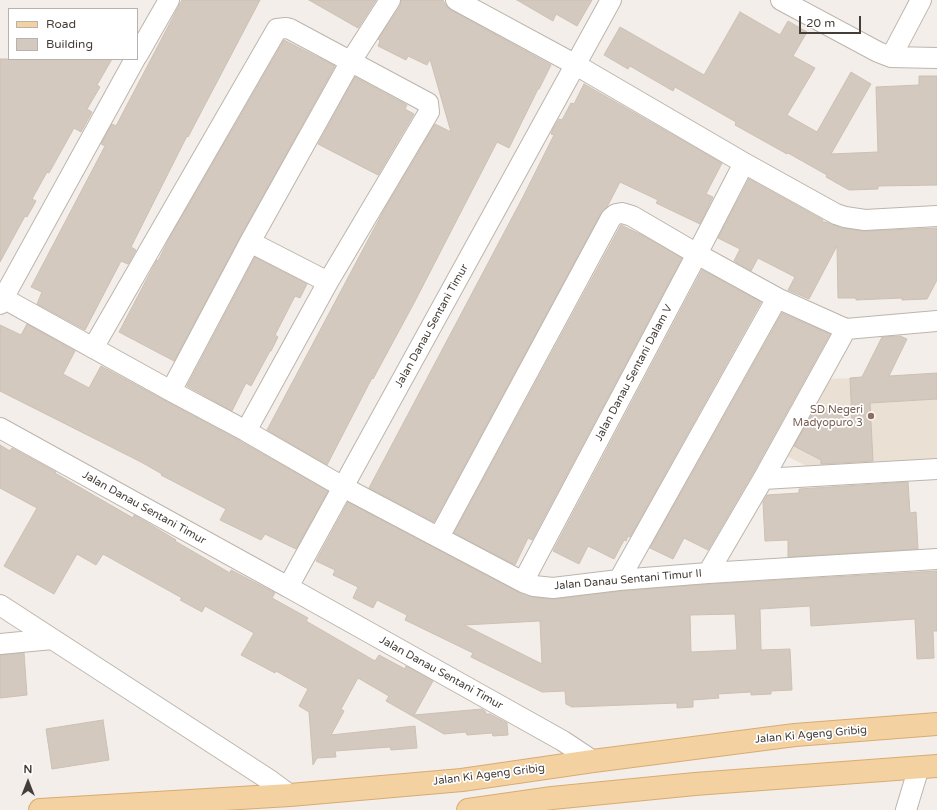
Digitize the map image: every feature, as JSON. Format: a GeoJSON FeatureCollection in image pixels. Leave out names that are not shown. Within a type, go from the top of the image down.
{"type":"FeatureCollection","features":[{"type":"Feature","properties":{"kind":"main road","name":"Jalan Ki Ageng Gribig"},"geometry":{"type":"LineString","coordinates":[[40,810],[290,795],[462,780],[593,761],[796,735],[937,724]]}},
{"type":"Feature","properties":{"kind":"main road"},"geometry":{"type":"LineString","coordinates":[[468,810],[552,798],[928,766]]}},
{"type":"Feature","properties":{"kind":"street"},"geometry":{"type":"LineString","coordinates":[[138,54],[169,0]]}},
{"type":"Feature","properties":{"kind":"street"},"geometry":{"type":"LineString","coordinates":[[171,391],[250,242],[351,61],[390,0]]}},
{"type":"Feature","properties":{"kind":"street"},"geometry":{"type":"LineString","coordinates":[[456,0],[576,64],[744,163],[836,214],[865,220],[937,216]]}},
{"type":"Feature","properties":{"kind":"street","name":"Jalan Danau Sentani Timur"},"geometry":{"type":"LineString","coordinates":[[288,587],[611,0]]}},
{"type":"Feature","properties":{"kind":"street"},"geometry":{"type":"LineString","coordinates":[[781,0],[878,52],[891,57],[937,58]]}},
{"type":"Feature","properties":{"kind":"street"},"geometry":{"type":"LineString","coordinates":[[891,57],[922,0]]}},
{"type":"Feature","properties":{"kind":"street"},"geometry":{"type":"LineString","coordinates":[[93,348],[277,29],[290,29],[351,61],[428,103],[429,112],[328,282],[246,431]]}},
{"type":"Feature","properties":{"kind":"street"},"geometry":{"type":"LineString","coordinates":[[2,301],[134,60]]}},
{"type":"Feature","properties":{"kind":"street","name":"Jalan Danau Sentani Dalam V"},"geometry":{"type":"LineString","coordinates":[[523,582],[744,163]]}},
{"type":"Feature","properties":{"kind":"street"},"geometry":{"type":"LineString","coordinates":[[439,537],[613,215],[622,213],[628,214],[777,298],[846,329],[937,321]]}},
{"type":"Feature","properties":{"kind":"street"},"geometry":{"type":"LineString","coordinates":[[250,242],[328,282]]}},
{"type":"Feature","properties":{"kind":"street"},"geometry":{"type":"LineString","coordinates":[[619,580],[777,298]]}},
{"type":"Feature","properties":{"kind":"street","name":"Jalan Danau Sentani Timur II"},"geometry":{"type":"LineString","coordinates":[[2,301],[93,348],[246,431],[343,487],[523,582],[534,586],[553,588],[619,580],[708,573],[937,559]]}},
{"type":"Feature","properties":{"kind":"street"},"geometry":{"type":"LineString","coordinates":[[708,573],[763,479],[846,329]]}},
{"type":"Feature","properties":{"kind":"street","name":"Jalan Danau Sentani Timur"},"geometry":{"type":"LineString","coordinates":[[0,428],[563,741],[593,761]]}},
{"type":"Feature","properties":{"kind":"street"},"geometry":{"type":"LineString","coordinates":[[763,479],[937,469]]}},
{"type":"Feature","properties":{"kind":"street"},"geometry":{"type":"LineString","coordinates":[[0,604],[271,781],[290,795]]}},
{"type":"Feature","properties":{"kind":"street"},"geometry":{"type":"LineString","coordinates":[[0,644],[52,639]]}},
{"type":"Feature","properties":{"kind":"street"},"geometry":{"type":"LineString","coordinates":[[906,810],[928,766]]}},
{"type":"Feature","properties":{"kind":"shaded area","name":"SD Negeri Madyopuro 3"},"geometry":{"type":"Polygon","coordinates":[[[937,375],[937,462],[812,469],[783,454],[826,379],[937,375]]]}},
{"type":"Feature","properties":{"kind":"building"},"geometry":{"type":"Polygon","coordinates":[[[182,0],[260,0],[188,137],[187,136],[131,247],[136,250],[128,264],[121,261],[85,330],[37,304],[42,292],[31,287],[105,146],[101,144],[112,124],[116,126],[182,0]]]}},
{"type":"Feature","properties":{"kind":"building"},"geometry":{"type":"Polygon","coordinates":[[[309,0],[376,0],[358,28],[309,0]]]}},
{"type":"Feature","properties":{"kind":"building"},"geometry":{"type":"Polygon","coordinates":[[[401,0],[443,0],[446,6],[451,10],[551,65],[509,148],[497,142],[414,303],[373,379],[372,378],[327,465],[267,430],[384,210],[435,124],[451,132],[430,59],[427,65],[408,56],[406,60],[378,46],[380,41],[378,39],[400,6],[401,0]]]}},
{"type":"Feature","properties":{"kind":"building"},"geometry":{"type":"Polygon","coordinates":[[[517,0],[592,0],[577,26],[556,14],[553,21],[517,0]]]}},
{"type":"Feature","properties":{"kind":"building"},"geometry":{"type":"Polygon","coordinates":[[[740,12],[780,35],[788,21],[807,32],[793,56],[815,68],[787,115],[817,132],[851,72],[871,84],[831,154],[878,152],[876,87],[919,85],[919,76],[937,76],[937,185],[878,186],[878,189],[849,190],[826,177],[827,175],[735,125],[736,122],[675,87],[673,91],[630,66],[628,69],[604,55],[620,27],[704,75],[740,12]]]}},
{"type":"Feature","properties":{"kind":"building"},"geometry":{"type":"Polygon","coordinates":[[[284,40],[335,66],[240,237],[174,361],[119,332],[157,260],[158,261],[170,237],[284,40]]]}},
{"type":"Feature","properties":{"kind":"building"},"geometry":{"type":"Polygon","coordinates":[[[0,59],[111,60],[97,85],[100,87],[87,109],[92,112],[81,132],[74,128],[49,173],[47,172],[32,199],[36,201],[27,217],[25,216],[0,262],[0,59]]]}},
{"type":"Feature","properties":{"kind":"building"},"geometry":{"type":"Polygon","coordinates":[[[355,77],[407,105],[405,109],[414,114],[378,175],[318,144],[355,77]]]}},
{"type":"Feature","properties":{"kind":"building"},"geometry":{"type":"Polygon","coordinates":[[[584,84],[722,163],[706,194],[713,197],[700,224],[656,203],[658,200],[620,182],[607,207],[601,213],[434,522],[369,488],[523,197],[554,135],[551,134],[553,129],[559,119],[562,120],[571,103],[574,104],[584,84]]]}},
{"type":"Feature","properties":{"kind":"building"},"geometry":{"type":"Polygon","coordinates":[[[749,179],[823,220],[822,222],[826,222],[841,228],[866,231],[937,228],[937,280],[927,299],[902,300],[902,298],[856,300],[856,298],[838,298],[837,246],[809,299],[788,290],[795,277],[758,258],[751,271],[734,261],[740,249],[718,238],[749,179]]]}},
{"type":"Feature","properties":{"kind":"building"},"geometry":{"type":"Polygon","coordinates":[[[621,225],[646,237],[682,258],[532,540],[528,538],[515,565],[454,533],[621,225]]]}},
{"type":"Feature","properties":{"kind":"building"},"geometry":{"type":"Polygon","coordinates":[[[255,257],[307,284],[300,298],[295,296],[275,335],[278,337],[271,351],[251,386],[246,383],[232,411],[187,386],[255,257]]]}},
{"type":"Feature","properties":{"kind":"building"},"geometry":{"type":"Polygon","coordinates":[[[702,270],[761,302],[630,537],[628,536],[626,541],[624,540],[614,559],[588,546],[579,564],[553,551],[702,270]]]}},
{"type":"Feature","properties":{"kind":"building"},"geometry":{"type":"Polygon","coordinates":[[[782,313],[830,334],[753,473],[708,550],[684,538],[673,559],[650,548],[782,313]]]}},
{"type":"Feature","properties":{"kind":"building"},"geometry":{"type":"Polygon","coordinates":[[[27,324],[75,351],[63,374],[89,388],[101,366],[240,441],[328,491],[296,549],[265,534],[261,540],[220,520],[226,509],[161,475],[162,474],[141,462],[0,391],[0,325],[21,335],[27,324]]]}},
{"type":"Feature","properties":{"kind":"building"},"geometry":{"type":"Polygon","coordinates":[[[900,336],[907,339],[889,376],[937,373],[937,399],[870,403],[873,461],[821,464],[821,460],[794,446],[818,404],[852,421],[850,378],[862,377],[882,337],[900,336]]]}},
{"type":"Feature","properties":{"kind":"building"},"geometry":{"type":"Polygon","coordinates":[[[0,445],[10,451],[12,448],[56,472],[55,473],[133,518],[134,515],[230,573],[231,570],[275,593],[272,598],[308,618],[306,621],[375,661],[379,655],[405,669],[406,666],[433,681],[414,715],[482,709],[486,714],[490,714],[507,723],[508,735],[493,736],[492,733],[467,735],[466,732],[444,734],[386,701],[389,696],[358,678],[341,709],[344,711],[331,735],[415,726],[417,748],[391,750],[390,747],[335,751],[336,757],[317,758],[313,765],[309,712],[299,706],[308,689],[276,671],[275,673],[241,655],[254,633],[205,606],[202,612],[180,600],[182,598],[103,554],[96,565],[77,554],[54,594],[4,566],[37,508],[0,488],[0,445]]]}},
{"type":"Feature","properties":{"kind":"building"},"geometry":{"type":"Polygon","coordinates":[[[908,482],[910,513],[916,512],[918,549],[788,557],[788,540],[765,541],[763,502],[767,495],[799,493],[799,489],[908,482]]]}},
{"type":"Feature","properties":{"kind":"building"},"geometry":{"type":"Polygon","coordinates":[[[348,502],[518,592],[533,597],[554,599],[620,591],[709,584],[937,571],[937,631],[933,631],[934,658],[917,659],[915,619],[811,626],[810,606],[760,609],[761,650],[790,649],[792,690],[771,691],[771,694],[751,695],[751,692],[718,694],[719,698],[693,700],[693,707],[677,708],[677,703],[572,707],[566,704],[565,691],[542,692],[471,657],[473,653],[405,620],[407,615],[377,600],[373,608],[353,598],[358,587],[333,575],[335,570],[316,561],[348,502]],[[735,614],[690,615],[691,652],[737,650],[735,614]],[[540,621],[464,625],[542,664],[540,621]]]}},
{"type":"Feature","properties":{"kind":"building"},"geometry":{"type":"Polygon","coordinates":[[[24,653],[27,695],[0,698],[0,655],[24,653]]]}},
{"type":"Feature","properties":{"kind":"building"},"geometry":{"type":"Polygon","coordinates":[[[103,720],[109,760],[52,769],[46,729],[103,720]]]}},
{"type":"Feature","properties":{"kind":"place","name":"SD Negeri Madyopuro 3"},"geometry":{"type":"Point","coordinates":[871,416]}}]}
